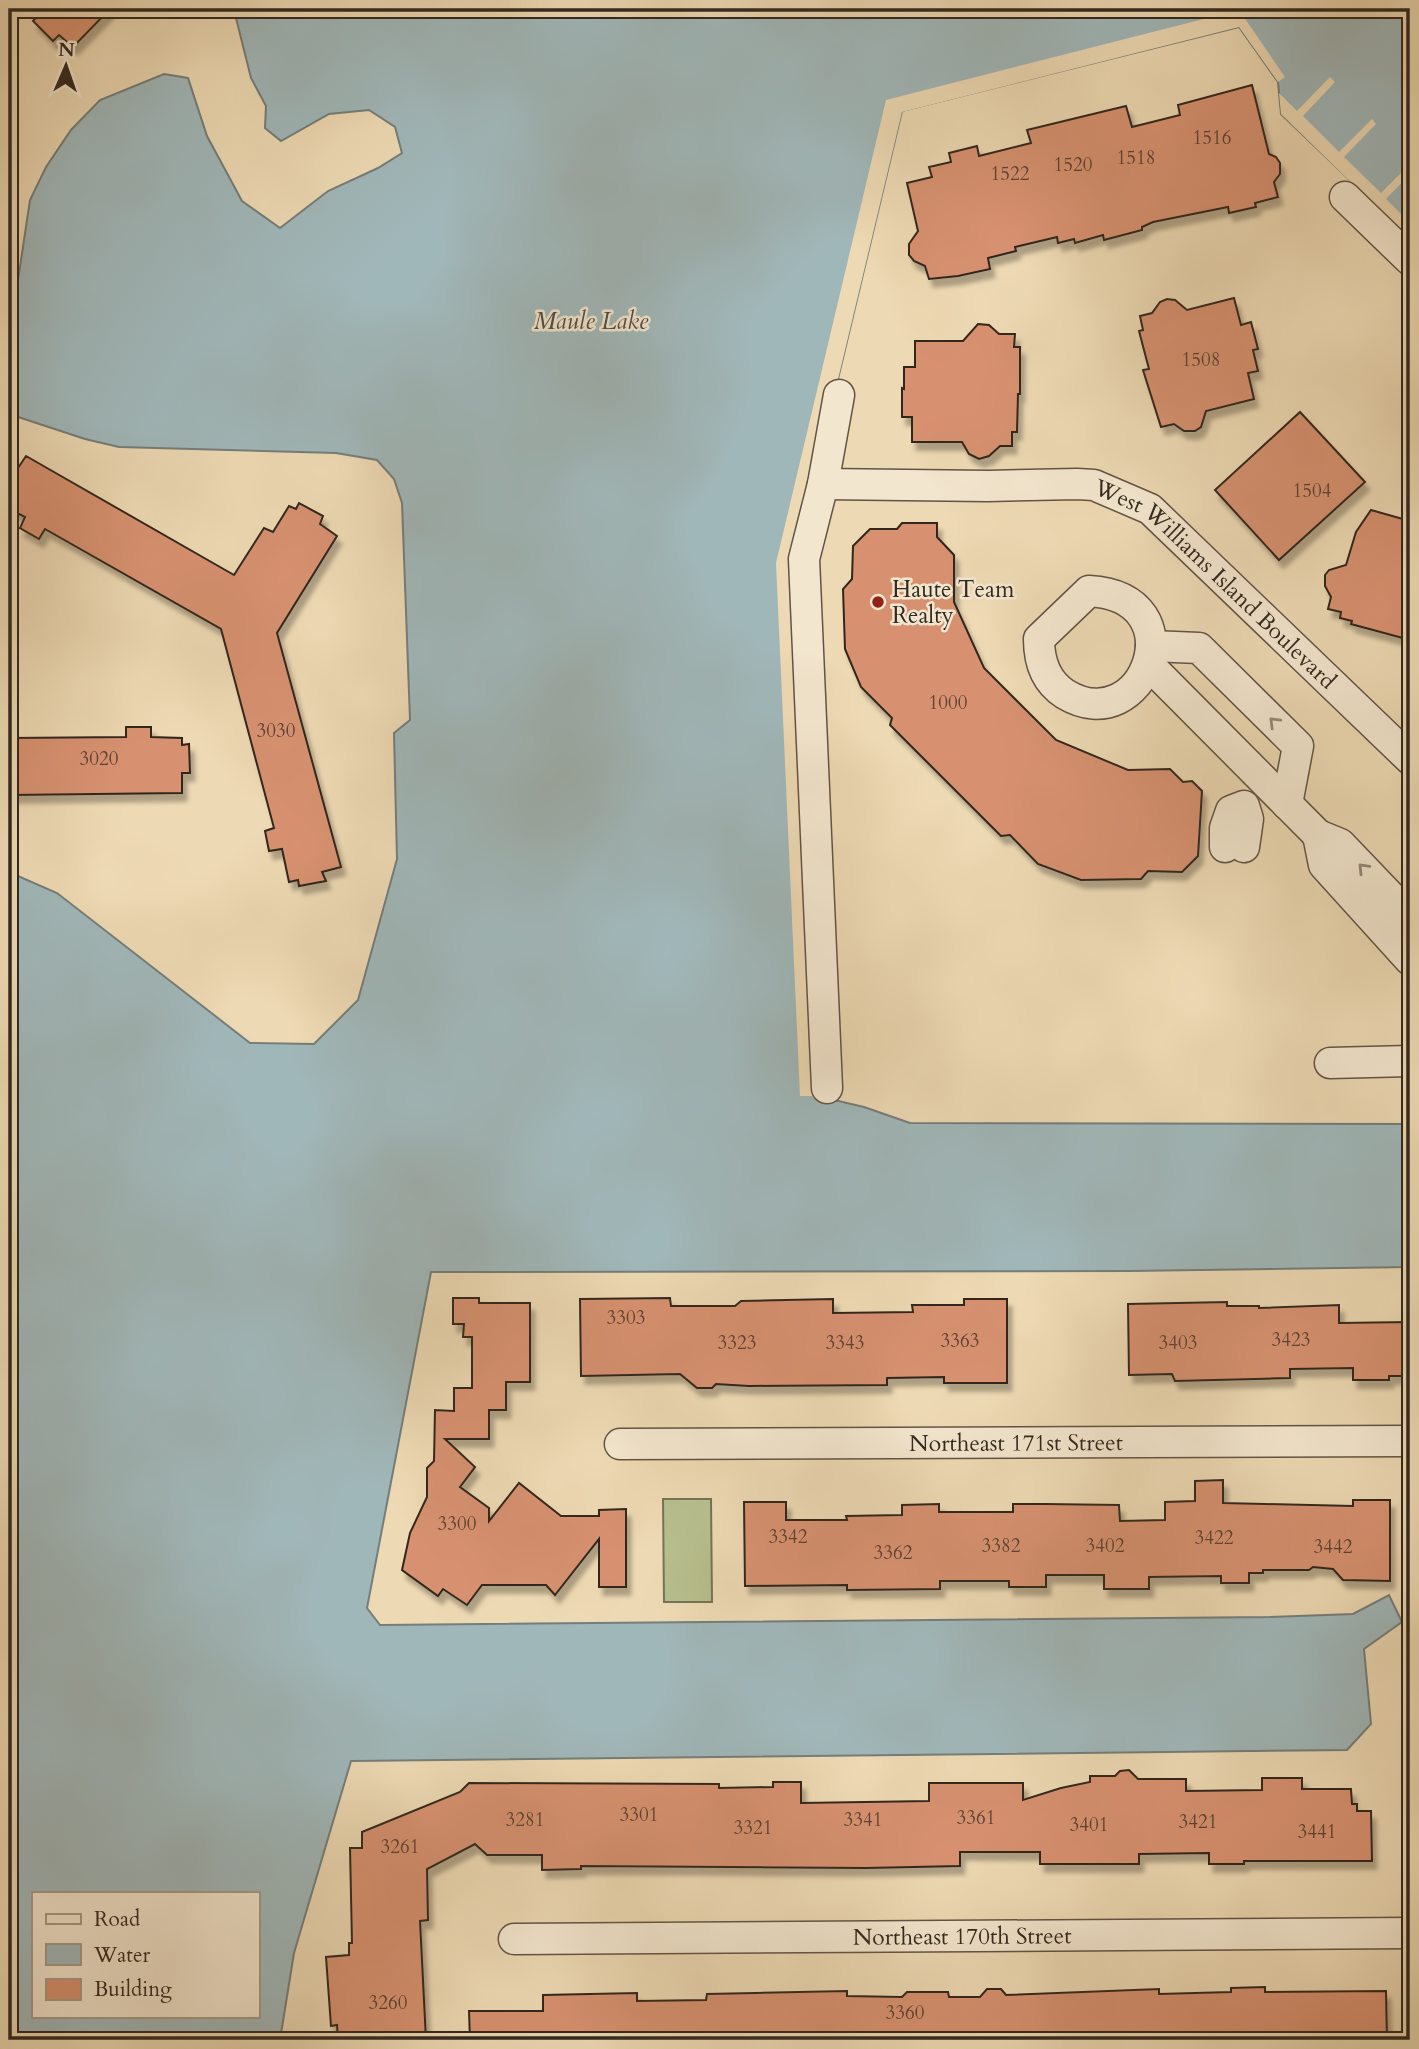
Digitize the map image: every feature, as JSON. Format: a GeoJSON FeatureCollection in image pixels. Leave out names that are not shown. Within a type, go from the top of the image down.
{"type":"FeatureCollection","features":[{"type":"Feature","properties":{"kind":"street"},"geometry":{"type":"LineString","coordinates":[[1345,197],[1410,260]]}},
{"type":"Feature","properties":{"kind":"street"},"geometry":{"type":"LineString","coordinates":[[827,1088],[804,559],[823,484],[839,395]]}},
{"type":"Feature","properties":{"kind":"street","name":"West Williams Island Boulevard"},"geometry":{"type":"LineString","coordinates":[[823,484],[1094,485],[1150,509],[1410,759]]}},
{"type":"Feature","properties":{"kind":"street"},"geometry":{"type":"LineString","coordinates":[[1287,804],[1298,747],[1199,648],[1150,655],[1264,781],[1287,804],[1318,835],[1340,844],[1410,917]]}},
{"type":"Feature","properties":{"kind":"street"},"geometry":{"type":"LineString","coordinates":[[1235,847],[1248,819],[1244,806],[1264,781]]}},
{"type":"Feature","properties":{"kind":"street"},"geometry":{"type":"LineString","coordinates":[[1318,835],[1324,865],[1410,960]]}},
{"type":"Feature","properties":{"kind":"street"},"geometry":{"type":"LineString","coordinates":[[1330,1063],[1410,1061]]}},
{"type":"Feature","properties":{"kind":"street","name":"Northeast 171st Street"},"geometry":{"type":"LineString","coordinates":[[620,1444],[1410,1441]]}},
{"type":"Feature","properties":{"kind":"street","name":"Northeast 170th Street"},"geometry":{"type":"LineString","coordinates":[[514,1939],[1410,1933]]}},
{"type":"Feature","properties":{"kind":"green space"},"geometry":{"type":"Polygon","coordinates":[[[663,1499],[711,1499],[712,1602],[664,1602],[663,1499]]]}},
{"type":"Feature","properties":{"kind":"water","name":"Maule Lake"},"geometry":{"type":"Polygon","coordinates":[[[237,9],[1410,9],[1410,238],[1281,114],[1278,82],[1239,27],[902,111],[795,559],[817,1096],[864,1107],[910,1123],[1410,1124],[1410,1267],[1130,1271],[431,1272],[367,1608],[380,1625],[1270,1617],[1353,1614],[1389,1595],[1402,1622],[1364,1649],[1371,1724],[1347,1750],[351,1761],[294,1953],[280,2040],[9,2040],[9,872],[57,893],[250,1043],[314,1044],[358,1000],[397,859],[394,733],[410,720],[402,503],[394,479],[377,460],[336,453],[119,447],[85,439],[9,414],[9,296],[18,280],[30,200],[46,167],[71,130],[100,100],[164,74],[188,78],[207,136],[242,201],[280,228],[328,191],[378,168],[402,153],[395,127],[369,110],[329,114],[281,141],[265,128],[266,106],[251,78],[235,14],[237,9]]]}},
{"type":"Feature","properties":{"kind":"pier"},"geometry":{"type":"Polygon","coordinates":[[[1239,10],[1285,77],[1278,82],[1239,27],[902,112],[795,559],[817,1096],[800,1096],[776,563],[886,100],[1239,10]]]}},
{"type":"Feature","properties":{"kind":"pier"},"geometry":{"type":"Polygon","coordinates":[[[1330,77],[1335,82],[1303,116],[1339,152],[1372,119],[1376,124],[1344,157],[1381,193],[1410,164],[1410,174],[1386,199],[1410,223],[1410,240],[1281,114],[1279,93],[1297,111],[1330,77]]]}},
{"type":"Feature","properties":{"kind":"building"},"geometry":{"type":"Polygon","coordinates":[[[43,9],[110,9],[73,47],[59,35],[53,41],[33,21],[43,9]]]}},
{"type":"Feature","properties":{"kind":"building"},"geometry":{"type":"Polygon","coordinates":[[[1252,85],[1269,154],[1276,157],[1280,163],[1280,174],[1274,182],[1278,197],[1255,203],[1256,207],[1229,213],[1228,207],[1153,222],[1142,227],[1142,230],[1104,240],[1103,235],[1075,243],[1074,239],[1058,243],[1057,237],[1015,247],[1016,251],[988,258],[990,269],[958,276],[929,279],[925,266],[914,261],[909,255],[909,244],[918,231],[907,183],[932,177],[929,167],[951,162],[949,153],[977,146],[979,156],[1031,143],[1027,130],[1126,106],[1132,127],[1180,115],[1178,105],[1252,85]]]}},
{"type":"Feature","properties":{"kind":"building"},"geometry":{"type":"Polygon","coordinates":[[[1234,298],[1241,325],[1251,322],[1258,349],[1253,350],[1258,371],[1248,373],[1254,399],[1206,411],[1201,427],[1195,431],[1184,431],[1174,424],[1161,427],[1143,370],[1149,369],[1139,331],[1143,330],[1140,316],[1152,313],[1160,302],[1167,299],[1175,300],[1187,310],[1234,298]]]}},
{"type":"Feature","properties":{"kind":"building"},"geometry":{"type":"Polygon","coordinates":[[[978,324],[989,325],[999,334],[1015,334],[1014,347],[1020,347],[1017,432],[1012,432],[1012,446],[1000,446],[989,456],[979,459],[969,454],[962,442],[912,442],[912,417],[902,417],[902,388],[904,389],[904,367],[915,367],[915,341],[963,341],[978,324]]]}},
{"type":"Feature","properties":{"kind":"building"},"geometry":{"type":"Polygon","coordinates":[[[1300,412],[1365,482],[1279,560],[1215,490],[1300,412]]]}},
{"type":"Feature","properties":{"kind":"building"},"geometry":{"type":"Polygon","coordinates":[[[26,456],[234,575],[264,528],[273,532],[289,506],[296,509],[299,503],[323,516],[320,524],[337,536],[277,633],[341,867],[322,872],[326,881],[299,886],[298,880],[289,882],[282,849],[269,851],[265,831],[274,828],[221,629],[45,529],[39,539],[20,528],[25,517],[9,509],[9,467],[16,471],[26,456]]]}},
{"type":"Feature","properties":{"kind":"building"},"geometry":{"type":"Polygon","coordinates":[[[1371,510],[1410,521],[1410,640],[1351,624],[1352,621],[1340,618],[1341,612],[1328,609],[1331,597],[1325,586],[1325,575],[1329,570],[1346,565],[1356,532],[1371,510]]]}},
{"type":"Feature","properties":{"kind":"building"},"geometry":{"type":"Polygon","coordinates":[[[902,523],[937,523],[937,537],[954,555],[954,602],[984,668],[1056,740],[1128,770],[1170,769],[1183,782],[1192,781],[1202,791],[1198,856],[1182,872],[1148,871],[1141,879],[1081,880],[1038,864],[1010,835],[1001,836],[890,725],[892,718],[861,687],[845,649],[843,589],[852,579],[853,546],[870,529],[897,529],[902,523]]]}},
{"type":"Feature","properties":{"kind":"building"},"geometry":{"type":"Polygon","coordinates":[[[126,727],[151,727],[151,737],[182,738],[182,745],[189,744],[190,773],[182,773],[182,793],[9,795],[9,738],[126,737],[126,727]]]}},
{"type":"Feature","properties":{"kind":"building"},"geometry":{"type":"Polygon","coordinates":[[[453,1298],[479,1298],[479,1303],[530,1303],[530,1382],[506,1382],[506,1410],[489,1410],[489,1439],[445,1439],[475,1467],[460,1487],[489,1508],[489,1521],[519,1483],[561,1516],[599,1516],[599,1510],[626,1509],[626,1587],[599,1587],[599,1539],[555,1595],[546,1585],[482,1585],[467,1605],[443,1589],[438,1596],[402,1570],[410,1533],[427,1497],[427,1468],[434,1461],[435,1410],[454,1411],[454,1388],[472,1388],[472,1337],[463,1337],[464,1324],[453,1324],[453,1298]]]}},
{"type":"Feature","properties":{"kind":"building"},"geometry":{"type":"Polygon","coordinates":[[[670,1298],[671,1306],[735,1306],[741,1301],[833,1299],[833,1313],[913,1312],[912,1305],[964,1305],[964,1299],[1007,1299],[1007,1383],[944,1383],[944,1377],[887,1378],[887,1385],[716,1384],[712,1388],[697,1388],[680,1374],[581,1376],[580,1299],[670,1298]]]}},
{"type":"Feature","properties":{"kind":"building"},"geometry":{"type":"Polygon","coordinates":[[[1227,1302],[1227,1306],[1259,1308],[1339,1305],[1339,1323],[1410,1322],[1410,1376],[1389,1376],[1389,1380],[1353,1380],[1353,1368],[1290,1369],[1290,1378],[1175,1381],[1172,1374],[1129,1375],[1128,1304],[1227,1302]]]}},
{"type":"Feature","properties":{"kind":"building"},"geometry":{"type":"Polygon","coordinates":[[[1223,1480],[1223,1503],[1353,1506],[1353,1500],[1390,1500],[1390,1581],[1343,1580],[1333,1569],[1313,1567],[1309,1570],[1263,1570],[1263,1573],[1249,1573],[1249,1583],[1221,1583],[1221,1576],[1149,1577],[1149,1589],[1104,1589],[1104,1575],[1046,1575],[1046,1587],[1009,1587],[1009,1581],[940,1581],[940,1589],[847,1590],[847,1585],[745,1586],[744,1502],[786,1502],[786,1520],[847,1520],[846,1516],[902,1515],[902,1505],[939,1504],[939,1512],[1013,1512],[1013,1504],[1045,1504],[1119,1505],[1120,1521],[1165,1520],[1165,1502],[1195,1501],[1195,1481],[1223,1480]]]}},
{"type":"Feature","properties":{"kind":"building"},"geometry":{"type":"Polygon","coordinates":[[[1129,1770],[1138,1779],[1186,1779],[1186,1791],[1262,1790],[1262,1778],[1302,1778],[1302,1789],[1351,1789],[1352,1804],[1357,1804],[1357,1811],[1371,1811],[1372,1861],[1244,1861],[1244,1864],[1209,1864],[1209,1853],[1139,1854],[1139,1864],[1040,1864],[1040,1852],[960,1852],[960,1866],[581,1866],[581,1869],[542,1870],[542,1855],[487,1855],[475,1844],[427,1869],[428,1920],[420,1921],[426,2040],[338,2040],[337,2025],[331,2026],[326,1957],[349,1955],[349,1943],[352,1943],[350,1848],[362,1848],[362,1832],[460,1792],[469,1783],[719,1784],[719,1788],[773,1787],[773,1782],[801,1782],[801,1803],[929,1801],[929,1783],[1023,1783],[1023,1800],[1090,1782],[1090,1776],[1115,1776],[1120,1771],[1129,1770]]]}},
{"type":"Feature","properties":{"kind":"building"},"geometry":{"type":"Polygon","coordinates":[[[1265,1987],[1265,1992],[1386,1991],[1387,2040],[470,2040],[469,2011],[543,2011],[543,1995],[637,1993],[637,2001],[706,2000],[707,1994],[847,1991],[847,1996],[902,1997],[907,1992],[948,1992],[949,1997],[980,1997],[987,1989],[1001,1989],[1006,1995],[1159,1989],[1159,1994],[1231,1992],[1231,1988],[1265,1987]]]}},
{"type":"Feature","properties":{"kind":"place","name":"Haute Team Realty"},"geometry":{"type":"Point","coordinates":[878,602]}}]}
